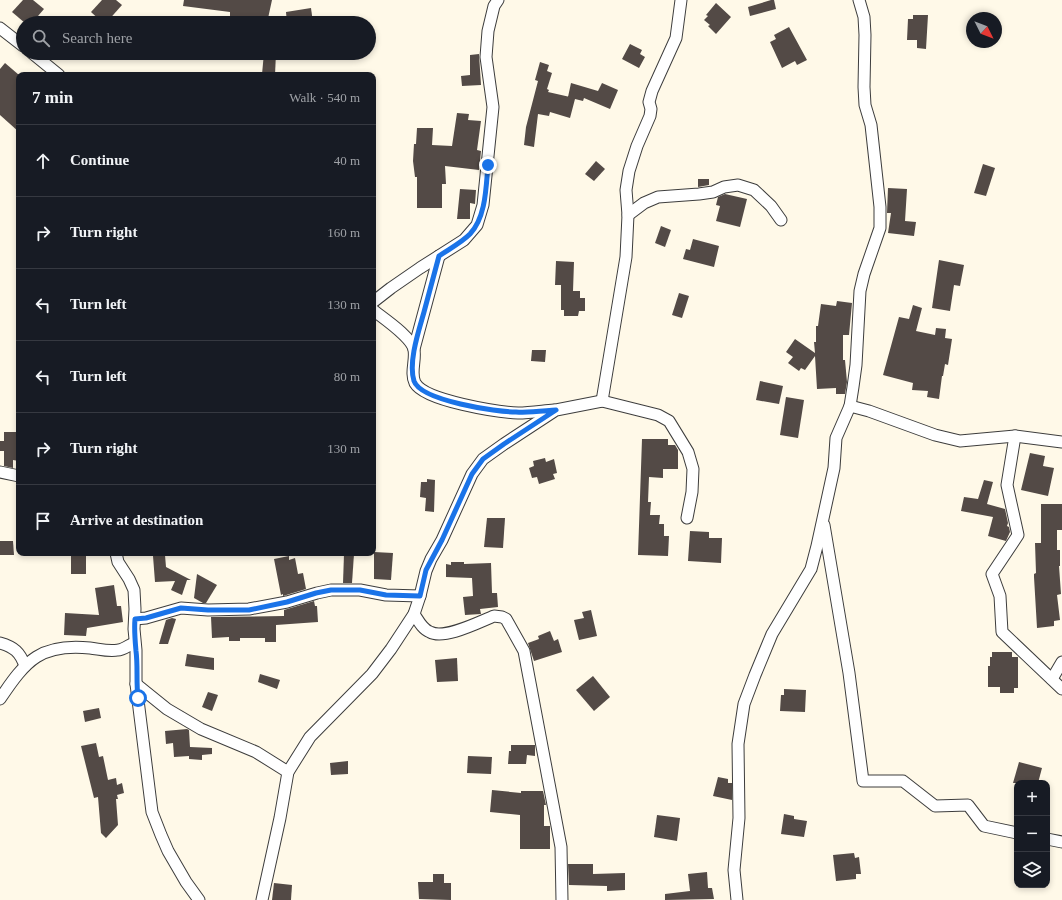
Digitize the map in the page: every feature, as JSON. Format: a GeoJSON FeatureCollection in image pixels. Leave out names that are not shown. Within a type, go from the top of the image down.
{"type":"FeatureCollection","features":[{"type":"Feature","properties":{"kind":"street"},"geometry":{"type":"LineString","coordinates":[[376,300],[391,288],[464,240],[477,225],[483,205],[493,107],[486,57],[488,31],[494,6],[498,0]]}},
{"type":"Feature","properties":{"kind":"street"},"geometry":{"type":"LineString","coordinates":[[602,401],[626,257],[628,215],[626,190],[629,171],[637,146],[650,116],[651,109],[649,102],[652,91],[676,38],[681,0]]}},
{"type":"Feature","properties":{"kind":"street"},"geometry":{"type":"LineString","coordinates":[[737,900],[734,870],[739,818],[738,744],[744,704],[772,634],[811,569],[834,468],[836,438],[850,406],[856,365],[860,291],[864,274],[880,228],[871,125],[865,105],[864,17],[859,0]]}},
{"type":"Feature","properties":{"kind":"street"},"geometry":{"type":"LineString","coordinates":[[0,28],[16,41]]}},
{"type":"Feature","properties":{"kind":"street"},"geometry":{"type":"LineString","coordinates":[[40,60],[54,72]]}},
{"type":"Feature","properties":{"kind":"street"},"geometry":{"type":"LineString","coordinates":[[628,215],[644,203],[658,197],[699,194],[713,192],[724,187],[738,186],[754,190],[771,206],[781,220]]}},
{"type":"Feature","properties":{"kind":"street"},"geometry":{"type":"LineString","coordinates":[[439,256],[414,349],[414,382],[420,389],[446,400],[501,412],[519,413],[556,410],[602,401],[658,415],[669,421],[688,452],[693,469],[692,492],[687,518]]}},
{"type":"Feature","properties":{"kind":"street"},"geometry":{"type":"LineString","coordinates":[[376,312],[404,335],[414,349]]}},
{"type":"Feature","properties":{"kind":"street"},"geometry":{"type":"LineString","coordinates":[[850,406],[935,435],[960,441],[1015,436],[1062,442]]}},
{"type":"Feature","properties":{"kind":"street"},"geometry":{"type":"LineString","coordinates":[[262,900],[280,818],[288,772],[297,756],[310,737],[372,674],[391,649],[414,614],[426,570],[442,540],[472,474],[483,459],[556,410]]}},
{"type":"Feature","properties":{"kind":"street"},"geometry":{"type":"LineString","coordinates":[[1015,436],[1007,485],[1018,535],[992,574],[1000,596],[1002,632],[1062,689]]}},
{"type":"Feature","properties":{"kind":"street"},"geometry":{"type":"LineString","coordinates":[[0,472],[16,475]]}},
{"type":"Feature","properties":{"kind":"street"},"geometry":{"type":"LineString","coordinates":[[823,520],[849,673],[863,781],[903,781],[935,806],[968,805],[984,826],[1014,832]]}},
{"type":"Feature","properties":{"kind":"street"},"geometry":{"type":"LineString","coordinates":[[117,556],[118,562],[129,578],[134,590],[136,684],[152,812],[160,835],[168,850],[199,900]]}},
{"type":"Feature","properties":{"kind":"street"},"geometry":{"type":"LineString","coordinates":[[135,619],[146,618],[181,608],[208,610],[249,610],[287,602],[331,590],[360,590],[386,595],[420,596]]}},
{"type":"Feature","properties":{"kind":"street"},"geometry":{"type":"LineString","coordinates":[[414,614],[424,628],[437,635],[446,634],[494,616],[502,616],[506,619],[524,651],[561,847],[562,900]]}},
{"type":"Feature","properties":{"kind":"street"},"geometry":{"type":"LineString","coordinates":[[0,642],[9,645],[16,650],[22,656],[25,666]]}},
{"type":"Feature","properties":{"kind":"street"},"geometry":{"type":"LineString","coordinates":[[0,699],[14,678],[25,666],[40,654],[50,650],[70,646],[118,650],[134,643]]}},
{"type":"Feature","properties":{"kind":"street"},"geometry":{"type":"LineString","coordinates":[[1052,679],[1062,662]]}},
{"type":"Feature","properties":{"kind":"street"},"geometry":{"type":"LineString","coordinates":[[136,684],[167,709],[201,729],[256,752],[288,772]]}},
{"type":"Feature","properties":{"kind":"street"},"geometry":{"type":"LineString","coordinates":[[1050,840],[1062,842]]}},
{"type":"Feature","properties":{"kind":"building"},"geometry":{"type":"Polygon","coordinates":[[[23,0],[33,0],[44,9],[38,16],[17,16],[12,12],[23,0]]]}},
{"type":"Feature","properties":{"kind":"building"},"geometry":{"type":"Polygon","coordinates":[[[102,0],[116,0],[122,5],[112,16],[95,16],[91,12],[102,0]]]}},
{"type":"Feature","properties":{"kind":"building"},"geometry":{"type":"Polygon","coordinates":[[[184,0],[272,0],[269,16],[230,16],[230,12],[183,6],[184,0]]]}},
{"type":"Feature","properties":{"kind":"building"},"geometry":{"type":"Polygon","coordinates":[[[774,0],[776,9],[750,16],[748,7],[774,0]]]}},
{"type":"Feature","properties":{"kind":"building"},"geometry":{"type":"Polygon","coordinates":[[[716,3],[731,17],[716,34],[708,26],[710,25],[704,20],[708,16],[706,15],[716,3]]]}},
{"type":"Feature","properties":{"kind":"building"},"geometry":{"type":"Polygon","coordinates":[[[311,8],[312,16],[286,16],[286,12],[311,8]]]}},
{"type":"Feature","properties":{"kind":"building"},"geometry":{"type":"Polygon","coordinates":[[[913,15],[928,15],[926,49],[917,48],[917,40],[907,40],[908,19],[913,19],[913,15]]]}},
{"type":"Feature","properties":{"kind":"building"},"geometry":{"type":"Polygon","coordinates":[[[789,27],[807,60],[797,65],[795,61],[782,68],[770,42],[776,39],[774,35],[789,27]]]}},
{"type":"Feature","properties":{"kind":"building"},"geometry":{"type":"Polygon","coordinates":[[[630,44],[642,50],[640,54],[645,57],[639,68],[622,59],[630,44]]]}},
{"type":"Feature","properties":{"kind":"building"},"geometry":{"type":"Polygon","coordinates":[[[479,54],[481,85],[462,86],[461,76],[470,75],[470,55],[479,54]]]}},
{"type":"Feature","properties":{"kind":"building"},"geometry":{"type":"Polygon","coordinates":[[[263,60],[276,60],[275,72],[262,72],[263,60]]]}},
{"type":"Feature","properties":{"kind":"building"},"geometry":{"type":"Polygon","coordinates":[[[540,62],[549,65],[547,71],[552,73],[547,89],[549,90],[548,92],[568,97],[571,83],[598,91],[602,83],[618,90],[610,109],[584,98],[583,101],[575,99],[570,118],[550,112],[549,116],[538,114],[534,147],[524,145],[526,127],[538,81],[535,80],[540,62]]]}},
{"type":"Feature","properties":{"kind":"building"},"geometry":{"type":"Polygon","coordinates":[[[5,63],[16,72],[16,129],[0,115],[0,69],[5,63]]]}},
{"type":"Feature","properties":{"kind":"building"},"geometry":{"type":"Polygon","coordinates":[[[457,113],[469,114],[468,120],[481,121],[477,150],[481,151],[479,170],[445,166],[446,184],[442,184],[442,208],[417,208],[417,177],[415,177],[413,161],[417,128],[433,128],[432,145],[452,146],[457,113]]]}},
{"type":"Feature","properties":{"kind":"building"},"geometry":{"type":"Polygon","coordinates":[[[596,161],[605,169],[594,181],[585,174],[596,161]]]}},
{"type":"Feature","properties":{"kind":"building"},"geometry":{"type":"Polygon","coordinates":[[[983,164],[995,168],[986,196],[974,193],[983,164]]]}},
{"type":"Feature","properties":{"kind":"building"},"geometry":{"type":"Polygon","coordinates":[[[698,179],[709,179],[709,185],[698,187],[698,179]]]}},
{"type":"Feature","properties":{"kind":"building"},"geometry":{"type":"Polygon","coordinates":[[[888,188],[907,189],[905,221],[916,222],[914,236],[888,233],[891,213],[887,213],[888,188]]]}},
{"type":"Feature","properties":{"kind":"building"},"geometry":{"type":"Polygon","coordinates":[[[460,189],[476,190],[475,204],[470,203],[470,219],[457,219],[460,189]]]}},
{"type":"Feature","properties":{"kind":"building"},"geometry":{"type":"Polygon","coordinates":[[[725,194],[747,199],[740,227],[716,221],[720,206],[716,205],[718,197],[725,194]]]}},
{"type":"Feature","properties":{"kind":"building"},"geometry":{"type":"Polygon","coordinates":[[[661,226],[671,230],[665,247],[655,243],[661,226]]]}},
{"type":"Feature","properties":{"kind":"building"},"geometry":{"type":"Polygon","coordinates":[[[693,239],[719,246],[714,267],[683,259],[686,249],[690,250],[693,239]]]}},
{"type":"Feature","properties":{"kind":"building"},"geometry":{"type":"Polygon","coordinates":[[[939,260],[964,265],[960,286],[954,285],[950,311],[932,308],[939,260]]]}},
{"type":"Feature","properties":{"kind":"building"},"geometry":{"type":"Polygon","coordinates":[[[556,261],[574,262],[573,291],[580,291],[580,298],[585,298],[585,311],[579,311],[578,316],[564,316],[564,310],[561,310],[561,285],[555,285],[556,261]]]}},
{"type":"Feature","properties":{"kind":"building"},"geometry":{"type":"Polygon","coordinates":[[[679,293],[689,296],[682,318],[672,315],[679,293]]]}},
{"type":"Feature","properties":{"kind":"building"},"geometry":{"type":"Polygon","coordinates":[[[837,301],[852,303],[849,335],[843,335],[843,360],[845,360],[847,382],[845,394],[836,394],[836,388],[817,389],[815,356],[805,370],[801,368],[799,371],[788,363],[793,357],[786,352],[795,339],[815,353],[814,342],[816,342],[816,326],[818,326],[821,304],[836,306],[837,301]]]}},
{"type":"Feature","properties":{"kind":"building"},"geometry":{"type":"Polygon","coordinates":[[[913,305],[922,308],[916,331],[935,335],[936,328],[946,329],[945,338],[952,339],[948,365],[945,364],[942,376],[939,399],[927,397],[928,391],[912,390],[913,383],[883,375],[899,317],[909,319],[913,305]]]}},
{"type":"Feature","properties":{"kind":"building"},"geometry":{"type":"Polygon","coordinates":[[[532,350],[546,350],[545,362],[531,361],[532,350]]]}},
{"type":"Feature","properties":{"kind":"building"},"geometry":{"type":"Polygon","coordinates":[[[760,381],[783,386],[779,404],[756,400],[760,381]]]}},
{"type":"Feature","properties":{"kind":"building"},"geometry":{"type":"Polygon","coordinates":[[[786,397],[804,400],[798,438],[780,435],[786,397]]]}},
{"type":"Feature","properties":{"kind":"building"},"geometry":{"type":"Polygon","coordinates":[[[4,432],[16,432],[16,460],[13,460],[13,468],[4,466],[4,451],[0,451],[0,441],[4,441],[4,432]]]}},
{"type":"Feature","properties":{"kind":"building"},"geometry":{"type":"Polygon","coordinates":[[[642,439],[668,439],[668,445],[675,445],[678,450],[678,469],[663,469],[663,478],[649,477],[648,502],[651,502],[650,515],[660,515],[659,524],[664,524],[664,536],[669,536],[668,556],[638,555],[642,439]]]}},
{"type":"Feature","properties":{"kind":"building"},"geometry":{"type":"Polygon","coordinates":[[[1030,453],[1045,456],[1043,466],[1054,468],[1048,496],[1021,490],[1030,453]]]}},
{"type":"Feature","properties":{"kind":"building"},"geometry":{"type":"Polygon","coordinates":[[[545,458],[546,462],[554,459],[557,473],[553,474],[555,479],[539,484],[537,477],[532,478],[529,468],[534,466],[533,461],[545,458]]]}},
{"type":"Feature","properties":{"kind":"building"},"geometry":{"type":"Polygon","coordinates":[[[427,479],[435,480],[434,512],[425,511],[426,498],[420,497],[421,482],[427,482],[427,479]]]}},
{"type":"Feature","properties":{"kind":"building"},"geometry":{"type":"Polygon","coordinates":[[[984,480],[993,482],[987,504],[1005,509],[1008,523],[1007,526],[1009,527],[1010,532],[1006,541],[988,536],[993,517],[961,511],[964,497],[978,499],[984,480]]]}},
{"type":"Feature","properties":{"kind":"building"},"geometry":{"type":"Polygon","coordinates":[[[1041,504],[1062,504],[1062,530],[1057,530],[1057,550],[1060,550],[1059,566],[1061,594],[1057,595],[1060,620],[1054,621],[1054,626],[1037,628],[1034,577],[1034,574],[1036,573],[1035,543],[1041,543],[1041,504]]]}},
{"type":"Feature","properties":{"kind":"building"},"geometry":{"type":"Polygon","coordinates":[[[487,518],[505,518],[503,548],[484,547],[487,518]]]}},
{"type":"Feature","properties":{"kind":"building"},"geometry":{"type":"Polygon","coordinates":[[[690,531],[709,532],[709,538],[722,538],[721,563],[688,561],[690,531]]]}},
{"type":"Feature","properties":{"kind":"building"},"geometry":{"type":"Polygon","coordinates":[[[0,541],[13,541],[14,555],[0,555],[0,541]]]}},
{"type":"Feature","properties":{"kind":"building"},"geometry":{"type":"Polygon","coordinates":[[[376,552],[393,553],[391,580],[374,579],[374,556],[376,556],[376,552]]]}},
{"type":"Feature","properties":{"kind":"building"},"geometry":{"type":"Polygon","coordinates":[[[71,556],[86,556],[86,574],[71,574],[71,556]]]}},
{"type":"Feature","properties":{"kind":"building"},"geometry":{"type":"Polygon","coordinates":[[[153,556],[165,556],[166,567],[191,580],[187,580],[182,595],[171,590],[175,581],[155,582],[153,556]]]}},
{"type":"Feature","properties":{"kind":"building"},"geometry":{"type":"Polygon","coordinates":[[[289,556],[289,560],[295,558],[298,574],[303,573],[306,589],[283,596],[283,594],[281,595],[274,559],[289,556]]]}},
{"type":"Feature","properties":{"kind":"building"},"geometry":{"type":"Polygon","coordinates":[[[344,556],[354,556],[352,583],[343,583],[344,556]]]}},
{"type":"Feature","properties":{"kind":"building"},"geometry":{"type":"Polygon","coordinates":[[[451,562],[464,562],[464,564],[491,563],[492,593],[497,593],[498,607],[480,609],[481,614],[465,615],[463,597],[473,596],[472,578],[446,577],[446,564],[451,565],[451,562]]]}},
{"type":"Feature","properties":{"kind":"building"},"geometry":{"type":"Polygon","coordinates":[[[197,574],[217,585],[206,603],[194,598],[197,574]]]}},
{"type":"Feature","properties":{"kind":"building"},"geometry":{"type":"Polygon","coordinates":[[[114,585],[117,606],[121,606],[123,622],[87,628],[86,636],[64,635],[65,613],[99,615],[95,588],[114,585]]]}},
{"type":"Feature","properties":{"kind":"building"},"geometry":{"type":"Polygon","coordinates":[[[314,601],[315,606],[317,606],[318,622],[276,625],[276,642],[265,642],[265,638],[240,638],[240,641],[229,641],[229,637],[212,638],[211,617],[284,616],[284,610],[314,601]]]}},
{"type":"Feature","properties":{"kind":"building"},"geometry":{"type":"Polygon","coordinates":[[[591,610],[597,636],[579,640],[574,620],[584,618],[582,612],[591,610]]]}},
{"type":"Feature","properties":{"kind":"building"},"geometry":{"type":"Polygon","coordinates":[[[172,618],[176,619],[168,644],[159,644],[166,620],[172,618]]]}},
{"type":"Feature","properties":{"kind":"building"},"geometry":{"type":"Polygon","coordinates":[[[550,631],[554,641],[558,639],[562,652],[534,661],[528,643],[539,639],[538,636],[550,631]]]}},
{"type":"Feature","properties":{"kind":"building"},"geometry":{"type":"Polygon","coordinates":[[[992,652],[1012,652],[1012,657],[1018,657],[1018,688],[1014,688],[1014,693],[1000,693],[1000,687],[988,687],[988,666],[990,666],[990,657],[992,657],[992,652]]]}},
{"type":"Feature","properties":{"kind":"building"},"geometry":{"type":"Polygon","coordinates":[[[187,654],[214,658],[214,670],[185,666],[187,654]]]}},
{"type":"Feature","properties":{"kind":"building"},"geometry":{"type":"Polygon","coordinates":[[[457,658],[458,681],[437,682],[435,660],[457,658]]]}},
{"type":"Feature","properties":{"kind":"building"},"geometry":{"type":"Polygon","coordinates":[[[260,674],[280,680],[277,689],[258,682],[260,674]]]}},
{"type":"Feature","properties":{"kind":"building"},"geometry":{"type":"Polygon","coordinates":[[[593,676],[610,697],[594,711],[576,690],[593,676]]]}},
{"type":"Feature","properties":{"kind":"building"},"geometry":{"type":"Polygon","coordinates":[[[784,689],[806,690],[805,712],[780,711],[781,695],[784,695],[784,689]]]}},
{"type":"Feature","properties":{"kind":"building"},"geometry":{"type":"Polygon","coordinates":[[[208,692],[218,695],[212,711],[202,707],[208,692]]]}},
{"type":"Feature","properties":{"kind":"building"},"geometry":{"type":"Polygon","coordinates":[[[99,708],[101,718],[85,722],[83,711],[99,708]]]}},
{"type":"Feature","properties":{"kind":"building"},"geometry":{"type":"Polygon","coordinates":[[[189,730],[190,747],[212,748],[212,754],[202,755],[202,760],[189,759],[189,756],[174,757],[173,743],[166,744],[165,731],[189,730]]]}},
{"type":"Feature","properties":{"kind":"building"},"geometry":{"type":"Polygon","coordinates":[[[96,743],[99,757],[103,756],[108,780],[116,778],[117,785],[122,783],[124,793],[117,795],[118,799],[116,799],[118,825],[106,838],[101,833],[98,797],[94,798],[81,746],[96,743]]]}},
{"type":"Feature","properties":{"kind":"building"},"geometry":{"type":"Polygon","coordinates":[[[511,745],[535,745],[535,756],[527,755],[526,764],[508,764],[511,745]]]}},
{"type":"Feature","properties":{"kind":"building"},"geometry":{"type":"Polygon","coordinates":[[[468,756],[492,757],[491,774],[467,773],[468,756]]]}},
{"type":"Feature","properties":{"kind":"building"},"geometry":{"type":"Polygon","coordinates":[[[348,761],[348,774],[331,775],[330,763],[348,761]]]}},
{"type":"Feature","properties":{"kind":"building"},"geometry":{"type":"Polygon","coordinates":[[[1019,762],[1042,768],[1039,780],[1014,780],[1013,783],[1019,762]]]}},
{"type":"Feature","properties":{"kind":"building"},"geometry":{"type":"Polygon","coordinates":[[[718,777],[728,779],[728,783],[732,783],[732,800],[713,796],[718,777]]]}},
{"type":"Feature","properties":{"kind":"building"},"geometry":{"type":"Polygon","coordinates":[[[492,790],[521,793],[521,791],[543,791],[546,805],[544,805],[544,826],[550,826],[550,849],[520,849],[520,815],[490,812],[492,790]]]}},
{"type":"Feature","properties":{"kind":"building"},"geometry":{"type":"Polygon","coordinates":[[[784,814],[794,816],[794,819],[807,821],[804,837],[781,834],[784,814]]]}},
{"type":"Feature","properties":{"kind":"building"},"geometry":{"type":"Polygon","coordinates":[[[657,815],[680,818],[677,841],[654,837],[657,815]]]}},
{"type":"Feature","properties":{"kind":"building"},"geometry":{"type":"Polygon","coordinates":[[[854,853],[855,858],[859,857],[861,874],[856,874],[856,879],[836,881],[833,855],[854,853]]]}},
{"type":"Feature","properties":{"kind":"building"},"geometry":{"type":"Polygon","coordinates":[[[568,864],[593,864],[593,874],[625,873],[625,890],[607,891],[607,886],[569,885],[568,864]]]}},
{"type":"Feature","properties":{"kind":"building"},"geometry":{"type":"Polygon","coordinates":[[[707,872],[708,888],[712,888],[714,899],[665,900],[665,894],[690,891],[688,874],[707,872]]]}},
{"type":"Feature","properties":{"kind":"building"},"geometry":{"type":"Polygon","coordinates":[[[433,874],[444,874],[444,883],[451,883],[451,900],[419,899],[418,882],[433,882],[433,874]]]}},
{"type":"Feature","properties":{"kind":"building"},"geometry":{"type":"Polygon","coordinates":[[[274,883],[292,885],[291,900],[272,900],[274,883]]]}},
{"type":"Feature","properties":{"kind":"route"},"geometry":{"type":"LineString","coordinates":[[138,698],[136,684],[136,650],[134,643],[135,619],[146,618],[181,608],[208,610],[249,610],[298,600],[316,593],[331,590],[360,590],[386,595],[420,596],[426,570],[454,515],[472,474],[483,459],[556,410],[519,413],[501,412],[446,400],[420,389],[414,382],[414,349],[439,256],[464,240],[477,225],[483,205],[488,165]]}}]}
